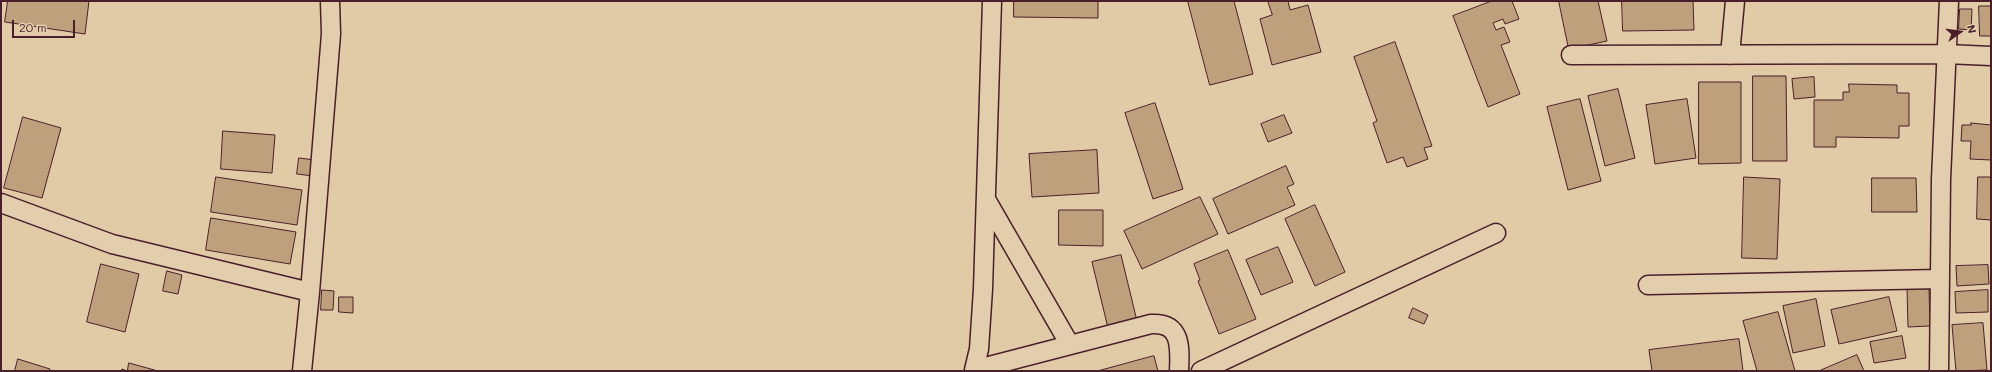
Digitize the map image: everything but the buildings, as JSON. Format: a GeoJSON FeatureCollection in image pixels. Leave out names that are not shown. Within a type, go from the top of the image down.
{"type":"FeatureCollection","features":[{"type":"Feature","properties":{"kind":"street"},"geometry":{"type":"LineString","coordinates":[[302,371],[331,34],[330,1]]}},
{"type":"Feature","properties":{"kind":"street"},"geometry":{"type":"LineString","coordinates":[[992,1],[986,201],[979,349],[974,371],[1151,324],[1161,324],[1170,327],[1178,338],[1180,349],[1179,371]]}},
{"type":"Feature","properties":{"kind":"street"},"geometry":{"type":"LineString","coordinates":[[1730,55],[1734,1]]}},
{"type":"Feature","properties":{"kind":"street"},"geometry":{"type":"LineString","coordinates":[[1939,371],[1939,279],[1949,1]]}},
{"type":"Feature","properties":{"kind":"street"},"geometry":{"type":"LineString","coordinates":[[1571,55],[1946,54],[1991,56]]}},
{"type":"Feature","properties":{"kind":"street"},"geometry":{"type":"LineString","coordinates":[[986,201],[1070,345]]}},
{"type":"Feature","properties":{"kind":"street"},"geometry":{"type":"LineString","coordinates":[[1,203],[112,244],[310,292]]}},
{"type":"Feature","properties":{"kind":"street"},"geometry":{"type":"LineString","coordinates":[[1201,371],[1496,233]]}},
{"type":"Feature","properties":{"kind":"street"},"geometry":{"type":"LineString","coordinates":[[1648,285],[1939,279]]}}]}
